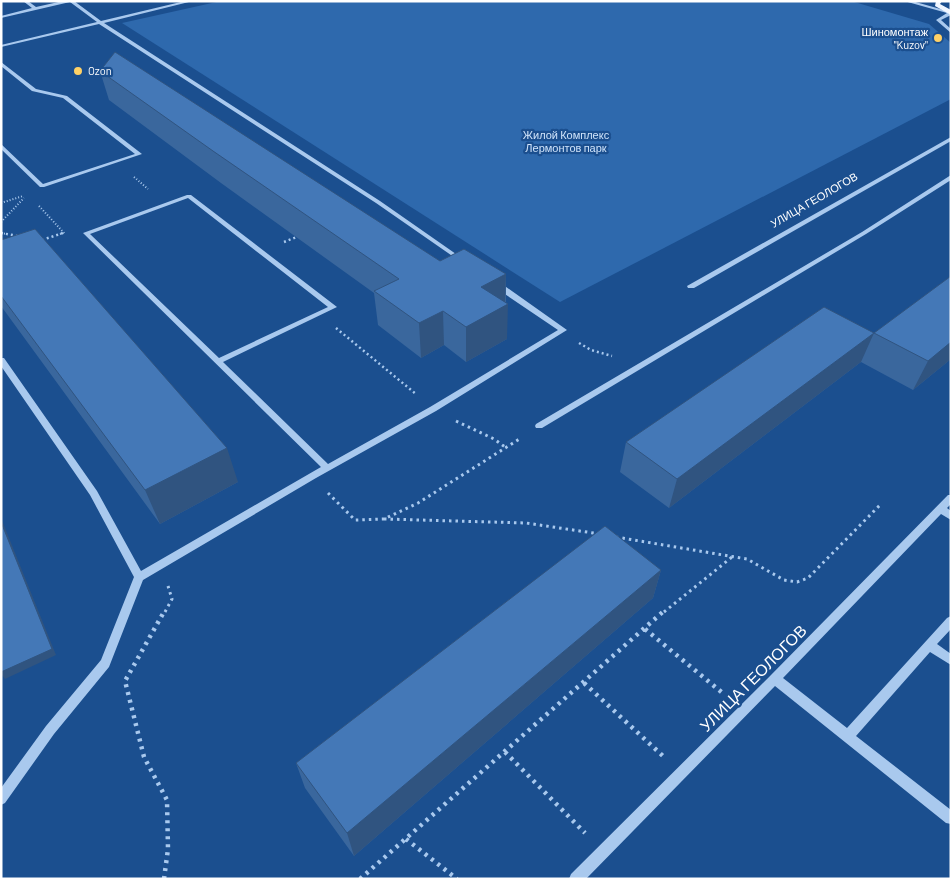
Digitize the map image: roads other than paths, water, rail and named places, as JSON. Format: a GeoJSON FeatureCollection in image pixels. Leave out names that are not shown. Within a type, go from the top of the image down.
{"type":"FeatureCollection","features":[{"type":"Feature","properties":{"kind":"main road"},"geometry":{"type":"LineString","coordinates":[[939,1],[937,5],[951,13]]}},
{"type":"Feature","properties":{"kind":"street"},"geometry":{"type":"LineString","coordinates":[[25,1],[36,9]]}},
{"type":"Feature","properties":{"kind":"street"},"geometry":{"type":"LineString","coordinates":[[1,17],[70,1],[378,202],[466,263]]}},
{"type":"Feature","properties":{"kind":"street"},"geometry":{"type":"LineString","coordinates":[[1,46],[191,1]]}},
{"type":"Feature","properties":{"kind":"street"},"geometry":{"type":"LineString","coordinates":[[906,1],[951,13]]}},
{"type":"Feature","properties":{"kind":"street"},"geometry":{"type":"LineString","coordinates":[[951,13],[938,20],[951,32]]}},
{"type":"Feature","properties":{"kind":"street"},"geometry":{"type":"LineString","coordinates":[[1,63],[34,90],[65,97],[139,154],[42,186],[1,146]]}},
{"type":"Feature","properties":{"kind":"street","name":"УЛИЦА ГЕОЛОГОВ"},"geometry":{"type":"LineString","coordinates":[[691,286],[951,140]]}},
{"type":"Feature","properties":{"kind":"street"},"geometry":{"type":"LineString","coordinates":[[539,426],[856,238],[951,177]]}},
{"type":"Feature","properties":{"kind":"street"},"geometry":{"type":"LineString","coordinates":[[219,361],[333,306],[188,196],[86,232],[327,468]]}},
{"type":"Feature","properties":{"kind":"street"},"geometry":{"type":"LineString","coordinates":[[2,796],[50,730],[105,663],[139,577],[433,408],[563,330],[491,280]]}},
{"type":"Feature","properties":{"kind":"street"},"geometry":{"type":"LineString","coordinates":[[1,360],[94,493],[139,577]]}},
{"type":"Feature","properties":{"kind":"street","name":"УЛИЦА ГЕОЛОГОВ"},"geometry":{"type":"LineString","coordinates":[[576,879],[744,711],[951,498]]}},
{"type":"Feature","properties":{"kind":"street"},"geometry":{"type":"LineString","coordinates":[[940,509],[951,516]]}},
{"type":"Feature","properties":{"kind":"street"},"geometry":{"type":"LineString","coordinates":[[848,736],[951,621]]}},
{"type":"Feature","properties":{"kind":"street"},"geometry":{"type":"LineString","coordinates":[[930,645],[951,660]]}},
{"type":"Feature","properties":{"kind":"lane"},"geometry":{"type":"LineString","coordinates":[[775,679],[951,818]]}},
{"type":"Feature","properties":{"kind":"place","name":"Шиномонтаж \"Kuzov\""},"geometry":{"type":"Point","coordinates":[938,38]}},
{"type":"Feature","properties":{"kind":"place","name":"Ozon"},"geometry":{"type":"Point","coordinates":[78,71]}},
{"type":"Feature","properties":{"kind":"park label","name":"Жилой Комплекс Лермонтов парк"},"geometry":{"type":"Point","coordinates":[566,141]}}]}
